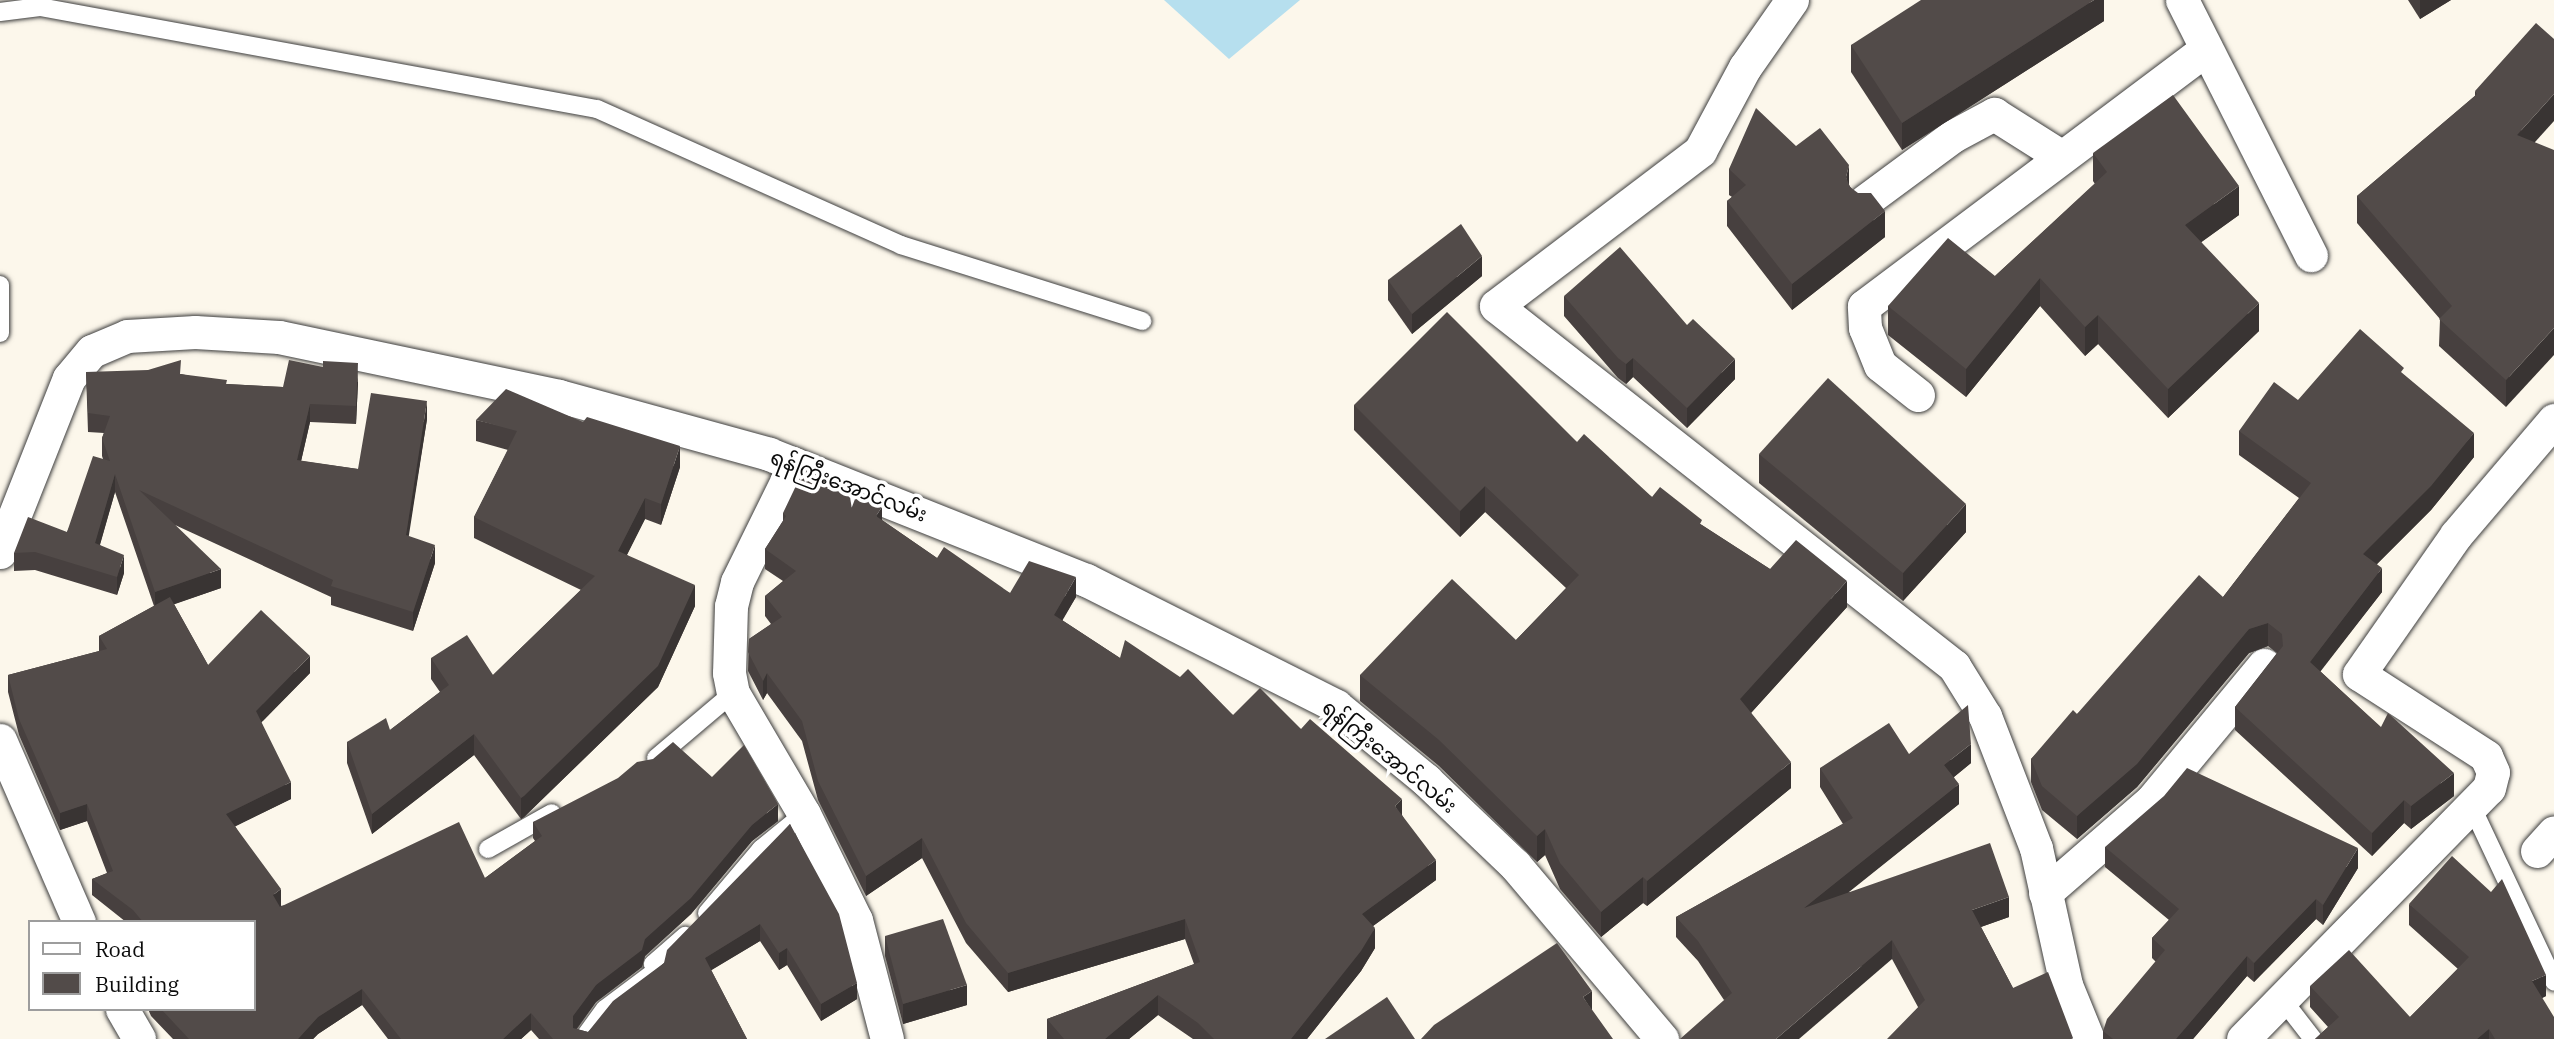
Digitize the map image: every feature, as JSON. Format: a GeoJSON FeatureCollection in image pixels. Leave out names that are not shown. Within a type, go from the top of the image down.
{"type":"FeatureCollection","features":[{"type":"Feature","properties":{"kind":"street"},"geometry":{"type":"LineString","coordinates":[[1791,0],[1745,67],[1700,151],[1496,306],[1954,666],[1986,716],[2036,848],[2066,985],[2088,1039]]}},
{"type":"Feature","properties":{"kind":"street"},"geometry":{"type":"LineString","coordinates":[[2182,0],[2311,255]]}},
{"type":"Feature","properties":{"kind":"street"},"geometry":{"type":"LineString","coordinates":[[1918,394],[1880,365],[1866,328],[1864,306],[2206,49]]}},
{"type":"Feature","properties":{"kind":"street"},"geometry":{"type":"LineString","coordinates":[[1865,201],[1953,136],[1994,114],[2062,157]]}},
{"type":"Feature","properties":{"kind":"street","name":"ရန်ကြီးအောင်လမ်း"},"geometry":{"type":"LineString","coordinates":[[0,552],[69,378],[92,351],[127,336],[195,332],[279,337],[559,396],[795,464],[1086,579],[1336,706],[1426,780],[1514,865],[1662,1039]]}},
{"type":"Feature","properties":{"kind":"street"},"geometry":{"type":"LineString","coordinates":[[2242,1039],[2489,788],[2493,772],[2486,755],[2359,674],[2456,535],[2554,420]]}},
{"type":"Feature","properties":{"kind":"street"},"geometry":{"type":"LineString","coordinates":[[795,464],[737,582],[730,633],[733,694],[804,814],[856,920],[887,1039]]}},
{"type":"Feature","properties":{"kind":"street"},"geometry":{"type":"LineString","coordinates":[[2045,893],[2151,801],[2264,664]]}},
{"type":"Feature","properties":{"kind":"street"},"geometry":{"type":"LineString","coordinates":[[0,740],[78,920]]}},
{"type":"Feature","properties":{"kind":"street"},"geometry":{"type":"LineString","coordinates":[[123,1011],[139,1039]]}},
{"type":"Feature","properties":{"kind":"lane"},"geometry":{"type":"LineString","coordinates":[[0,12],[40,7],[597,109],[901,244],[1142,321]]}},
{"type":"Feature","properties":{"kind":"lane"},"geometry":{"type":"LineString","coordinates":[[0,285],[0,333]]}},
{"type":"Feature","properties":{"kind":"lane"},"geometry":{"type":"LineString","coordinates":[[639,767],[646,766],[733,694]]}},
{"type":"Feature","properties":{"kind":"lane"},"geometry":{"type":"LineString","coordinates":[[2471,806],[2554,981]]}},
{"type":"Feature","properties":{"kind":"lane"},"geometry":{"type":"LineString","coordinates":[[488,849],[564,807]]}},
{"type":"Feature","properties":{"kind":"lane"},"geometry":{"type":"LineString","coordinates":[[583,1039],[604,1009],[657,970],[653,964],[699,922],[761,849],[804,814]]}},
{"type":"Feature","properties":{"kind":"lane"},"geometry":{"type":"LineString","coordinates":[[2282,999],[2313,1039]]}},
{"type":"Feature","properties":{"kind":"water"},"geometry":{"type":"Polygon","coordinates":[[[1164,0],[1300,0],[1229,59],[1164,0]]]}},
{"type":"Feature","properties":{"kind":"building"},"geometry":{"type":"Polygon","coordinates":[[[1921,0],[2094,0],[1902,123],[1851,45],[1921,0]]]}},
{"type":"Feature","properties":{"kind":"building"},"geometry":{"type":"Polygon","coordinates":[[[2536,23],[2554,39],[2554,94],[2517,135],[2554,150],[2554,328],[2506,380],[2439,319],[2452,306],[2357,196],[2477,94],[2475,91],[2536,23]]]}},
{"type":"Feature","properties":{"kind":"building"},"geometry":{"type":"Polygon","coordinates":[[[2173,95],[2239,186],[2185,225],[2259,303],[2168,389],[2098,315],[2085,327],[2040,278],[1966,369],[1888,306],[1948,238],[1995,276],[2107,172],[2093,153],[2173,95]]]}},
{"type":"Feature","properties":{"kind":"building"},"geometry":{"type":"Polygon","coordinates":[[[1756,108],[1796,146],[1820,128],[1849,165],[1846,177],[1850,187],[1858,193],[1871,193],[1885,211],[1792,284],[1727,201],[1746,185],[1729,169],[1756,108]]]}},
{"type":"Feature","properties":{"kind":"building"},"geometry":{"type":"Polygon","coordinates":[[[1461,224],[1482,256],[1412,314],[1388,280],[1461,224]]]}},
{"type":"Feature","properties":{"kind":"building"},"geometry":{"type":"Polygon","coordinates":[[[1620,247],[1687,325],[1693,319],[1735,359],[1687,408],[1633,358],[1626,364],[1618,358],[1564,296],[1620,247]]]}},
{"type":"Feature","properties":{"kind":"building"},"geometry":{"type":"Polygon","coordinates":[[[1447,312],[1577,442],[1584,434],[1652,497],[1660,487],[1702,520],[1700,524],[1770,569],[1796,540],[1847,581],[1740,699],[1791,762],[1647,881],[1643,877],[1601,912],[1560,863],[1545,829],[1537,836],[1439,740],[1360,675],[1452,579],[1516,640],[1579,575],[1485,486],[1460,511],[1354,405],[1447,312]]]}},
{"type":"Feature","properties":{"kind":"building"},"geometry":{"type":"Polygon","coordinates":[[[2360,329],[2404,368],[2401,372],[2474,433],[2431,486],[2363,554],[2382,568],[2310,662],[2381,727],[2388,713],[2454,773],[2411,806],[2404,800],[2372,833],[2235,707],[2283,646],[2282,634],[2268,623],[2249,629],[2137,764],[2077,816],[2042,786],[2031,759],[2073,710],[2077,714],[2199,575],[2223,597],[2311,483],[2239,431],[2274,382],[2298,400],[2360,329]]]}},
{"type":"Feature","properties":{"kind":"building"},"geometry":{"type":"Polygon","coordinates":[[[181,360],[180,374],[227,380],[226,384],[283,387],[289,360],[323,367],[323,361],[358,363],[356,406],[310,404],[297,460],[358,469],[371,393],[427,401],[406,535],[435,545],[413,612],[331,586],[333,580],[139,490],[221,569],[155,592],[115,474],[95,543],[124,555],[117,577],[35,552],[14,553],[28,517],[67,532],[93,456],[110,461],[102,438],[110,416],[88,413],[86,372],[148,370],[181,360]]]}},
{"type":"Feature","properties":{"kind":"building"},"geometry":{"type":"Polygon","coordinates":[[[1828,378],[1966,504],[1903,573],[1759,454],[1828,378]]]}},
{"type":"Feature","properties":{"kind":"building"},"geometry":{"type":"Polygon","coordinates":[[[506,389],[583,422],[587,417],[680,446],[661,504],[645,498],[618,551],[695,585],[658,666],[524,796],[521,798],[474,734],[372,814],[347,742],[386,718],[390,730],[449,685],[431,658],[467,635],[493,675],[595,576],[474,517],[517,431],[476,420],[506,389]]]}},
{"type":"Feature","properties":{"kind":"building"},"geometry":{"type":"Polygon","coordinates":[[[804,469],[862,492],[882,507],[876,516],[937,558],[944,547],[1010,593],[1029,561],[1076,577],[1054,615],[1120,658],[1125,640],[1180,677],[1188,669],[1233,715],[1260,688],[1301,729],[1310,719],[1402,799],[1395,806],[1436,860],[1362,914],[1375,928],[1361,951],[1291,1039],[1214,1039],[1198,1023],[1158,995],[1105,1039],[1064,1039],[1047,1019],[1200,962],[1185,919],[1008,973],[966,923],[922,838],[866,876],[818,781],[802,721],[767,673],[763,681],[748,652],[749,639],[782,617],[765,596],[796,571],[765,549],[786,516],[783,513],[804,469]]]}},
{"type":"Feature","properties":{"kind":"building"},"geometry":{"type":"Polygon","coordinates":[[[170,597],[208,665],[261,610],[310,656],[256,711],[291,782],[226,814],[281,889],[273,895],[280,907],[459,822],[485,878],[542,836],[533,822],[618,778],[637,762],[653,759],[673,742],[712,777],[744,745],[778,804],[752,825],[691,898],[645,939],[642,950],[596,985],[573,1016],[573,1028],[588,1032],[613,1001],[664,963],[667,950],[790,824],[839,914],[857,983],[821,1004],[787,948],[779,953],[760,924],[705,958],[747,1039],[553,1039],[531,1013],[503,1039],[401,1039],[362,989],[318,1017],[298,1039],[189,1039],[163,1011],[256,1011],[256,920],[141,920],[133,910],[92,879],[113,871],[87,804],[60,813],[19,719],[8,675],[107,649],[99,636],[170,597]]]}},
{"type":"Feature","properties":{"kind":"building"},"geometry":{"type":"Polygon","coordinates":[[[1968,705],[1971,744],[1944,765],[1959,784],[1804,908],[1990,843],[2009,897],[1972,910],[2013,988],[2048,972],[2073,1038],[1887,1039],[1925,1000],[1892,940],[1776,1039],[1680,1039],[1732,993],[1698,941],[1676,917],[1853,818],[1820,768],[1889,723],[1909,754],[1968,705]]]}},
{"type":"Feature","properties":{"kind":"building"},"geometry":{"type":"Polygon","coordinates":[[[2187,768],[2358,848],[2323,905],[2316,899],[2254,963],[2247,956],[2176,1039],[2113,1039],[2103,1031],[2107,1019],[2165,950],[2152,938],[2179,909],[2105,847],[2164,796],[2187,768]]]}},
{"type":"Feature","properties":{"kind":"building"},"geometry":{"type":"Polygon","coordinates":[[[2452,856],[2491,892],[2502,879],[2546,975],[2532,981],[2554,1017],[2554,1039],[2495,1039],[2489,1029],[2477,1039],[2315,1039],[2339,1017],[2310,986],[2349,950],[2410,1017],[2469,957],[2409,904],[2452,856]]]}},
{"type":"Feature","properties":{"kind":"building"},"geometry":{"type":"Polygon","coordinates":[[[943,919],[967,985],[903,1004],[885,936],[943,919]]]}},
{"type":"Feature","properties":{"kind":"building"},"geometry":{"type":"Polygon","coordinates":[[[1557,943],[1592,991],[1583,997],[1613,1039],[1421,1039],[1434,1025],[1557,943]]]}},
{"type":"Feature","properties":{"kind":"building"},"geometry":{"type":"Polygon","coordinates":[[[1387,997],[1415,1039],[1325,1039],[1387,997]]]}}]}
